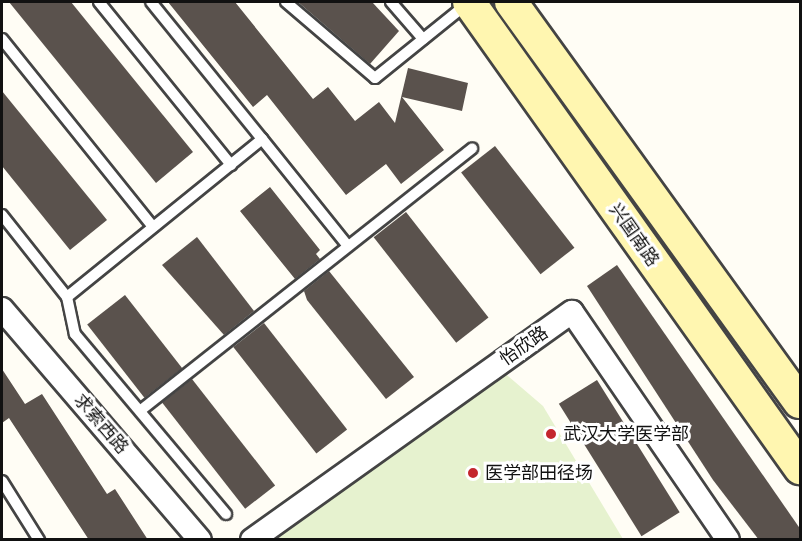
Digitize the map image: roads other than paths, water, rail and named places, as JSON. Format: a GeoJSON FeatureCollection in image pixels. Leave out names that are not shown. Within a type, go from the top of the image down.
{"type":"FeatureCollection","features":[{"type":"Feature","properties":{"kind":"main road","name":"兴国南路"},"geometry":{"type":"LineString","coordinates":[[469,2],[801,468]]}},
{"type":"Feature","properties":{"kind":"main road","name":"兴国南路"},"geometry":{"type":"LineString","coordinates":[[511,2],[801,402]]}},
{"type":"Feature","properties":{"kind":"street","name":"求索西路"},"geometry":{"type":"LineString","coordinates":[[2,309],[200,540]]}},
{"type":"Feature","properties":{"kind":"street","name":"怡欣路"},"geometry":{"type":"LineString","coordinates":[[252,540],[572,312],[728,540]]}},
{"type":"Feature","properties":{"kind":"lane"},"geometry":{"type":"LineString","coordinates":[[99,2],[231,165]]}},
{"type":"Feature","properties":{"kind":"lane"},"geometry":{"type":"LineString","coordinates":[[151,2],[348,246]]}},
{"type":"Feature","properties":{"kind":"lane"},"geometry":{"type":"LineString","coordinates":[[286,2],[375,78],[469,2]]}},
{"type":"Feature","properties":{"kind":"lane"},"geometry":{"type":"LineString","coordinates":[[391,2],[423,39]]}},
{"type":"Feature","properties":{"kind":"lane"},"geometry":{"type":"LineString","coordinates":[[2,39],[153,228]]}},
{"type":"Feature","properties":{"kind":"lane"},"geometry":{"type":"LineString","coordinates":[[67,297],[262,139]]}},
{"type":"Feature","properties":{"kind":"lane"},"geometry":{"type":"LineString","coordinates":[[141,410],[472,149]]}},
{"type":"Feature","properties":{"kind":"lane"},"geometry":{"type":"LineString","coordinates":[[2,215],[67,297],[75,334],[226,513]]}},
{"type":"Feature","properties":{"kind":"lane"},"geometry":{"type":"LineString","coordinates":[[2,482],[36,538]]}},
{"type":"Feature","properties":{"kind":"place","name":"武汉大学医学部"},"geometry":{"type":"Point","coordinates":[551,434]}},
{"type":"Feature","properties":{"kind":"place","name":"医学部田径场"},"geometry":{"type":"Point","coordinates":[473,473]}}]}
